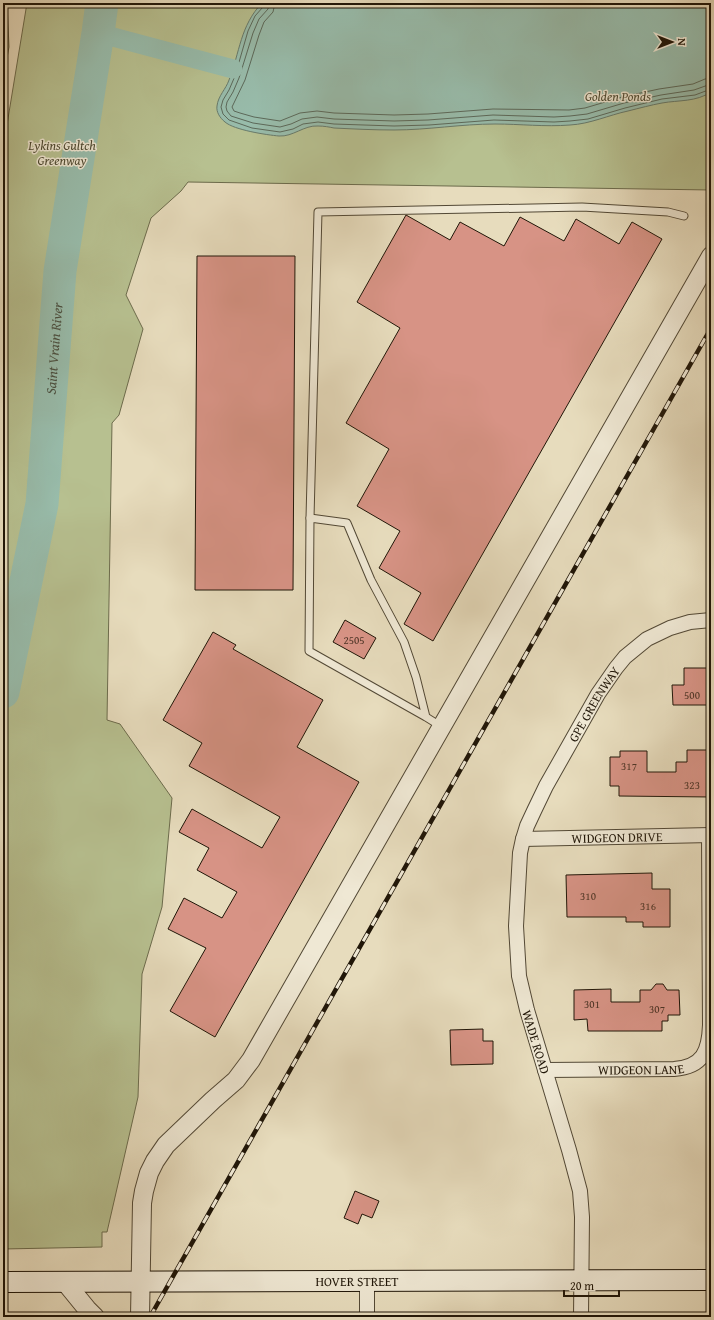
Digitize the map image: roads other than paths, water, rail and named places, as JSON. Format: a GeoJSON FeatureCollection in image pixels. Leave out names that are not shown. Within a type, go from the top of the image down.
{"type":"FeatureCollection","features":[{"type":"Feature","properties":{"kind":"main road","name":"HOVER STREET"},"geometry":{"type":"LineString","coordinates":[[3,1282],[711,1280]]}},
{"type":"Feature","properties":{"kind":"street"},"geometry":{"type":"LineString","coordinates":[[140,1317],[142,1203],[148,1177],[156,1161],[166,1146],[213,1100],[236,1080],[251,1060],[711,256]]}},
{"type":"Feature","properties":{"kind":"street","name":"GPE GREENWAY"},"geometry":{"type":"LineString","coordinates":[[523,839],[546,786],[598,694],[625,657],[647,639],[670,628],[690,622],[711,620]]}},
{"type":"Feature","properties":{"kind":"street","name":"WIDGEON DRIVE"},"geometry":{"type":"LineString","coordinates":[[523,839],[710,835]]}},
{"type":"Feature","properties":{"kind":"street","name":"WIDGEON LANE"},"geometry":{"type":"LineString","coordinates":[[545,1070],[682,1068],[693,1065],[701,1058],[708,1044],[710,1025],[710,835]]}},
{"type":"Feature","properties":{"kind":"street","name":"WADE ROAD"},"geometry":{"type":"LineString","coordinates":[[523,839],[520,854],[517,915],[516,942],[518,968],[524,1001],[579,1186],[582,1210],[581,1317]]}},
{"type":"Feature","properties":{"kind":"street"},"geometry":{"type":"LineString","coordinates":[[367,1281],[367,1317]]}},
{"type":"Feature","properties":{"kind":"street"},"geometry":{"type":"LineString","coordinates":[[65,1282],[95,1317]]}},
{"type":"Feature","properties":{"kind":"lane"},"geometry":{"type":"LineString","coordinates":[[442,727],[309,651],[310,518],[318,212],[582,207],[668,212],[684,216]]}},
{"type":"Feature","properties":{"kind":"lane"},"geometry":{"type":"LineString","coordinates":[[310,518],[348,523],[371,580],[404,642],[416,677],[426,717]]}},
{"type":"Feature","properties":{"kind":"water"},"geometry":{"type":"Polygon","coordinates":[[[262,3],[711,3],[711,92],[699,98],[658,104],[585,123],[570,125],[551,126],[482,124],[394,130],[313,126],[284,136],[243,130],[225,122],[220,117],[217,108],[219,99],[233,70],[245,30],[249,21],[262,3]]]}},
{"type":"Feature","properties":{"kind":"waterway","name":"Saint Vrain River"},"geometry":{"type":"LineString","coordinates":[[3,692],[42,504],[60,271],[102,3]]}},
{"type":"Feature","properties":{"kind":"waterway"},"geometry":{"type":"LineString","coordinates":[[98,33],[233,69]]}},
{"type":"Feature","properties":{"kind":"railway"},"geometry":{"type":"LineString","coordinates":[[150,1317],[711,328]]}},
{"type":"Feature","properties":{"kind":"park label","name":"Golden Ponds"},"geometry":{"type":"Point","coordinates":[618,96]}},
{"type":"Feature","properties":{"kind":"park label","name":"Lykins Gultch Greenway"},"geometry":{"type":"Point","coordinates":[62,152]}}]}
